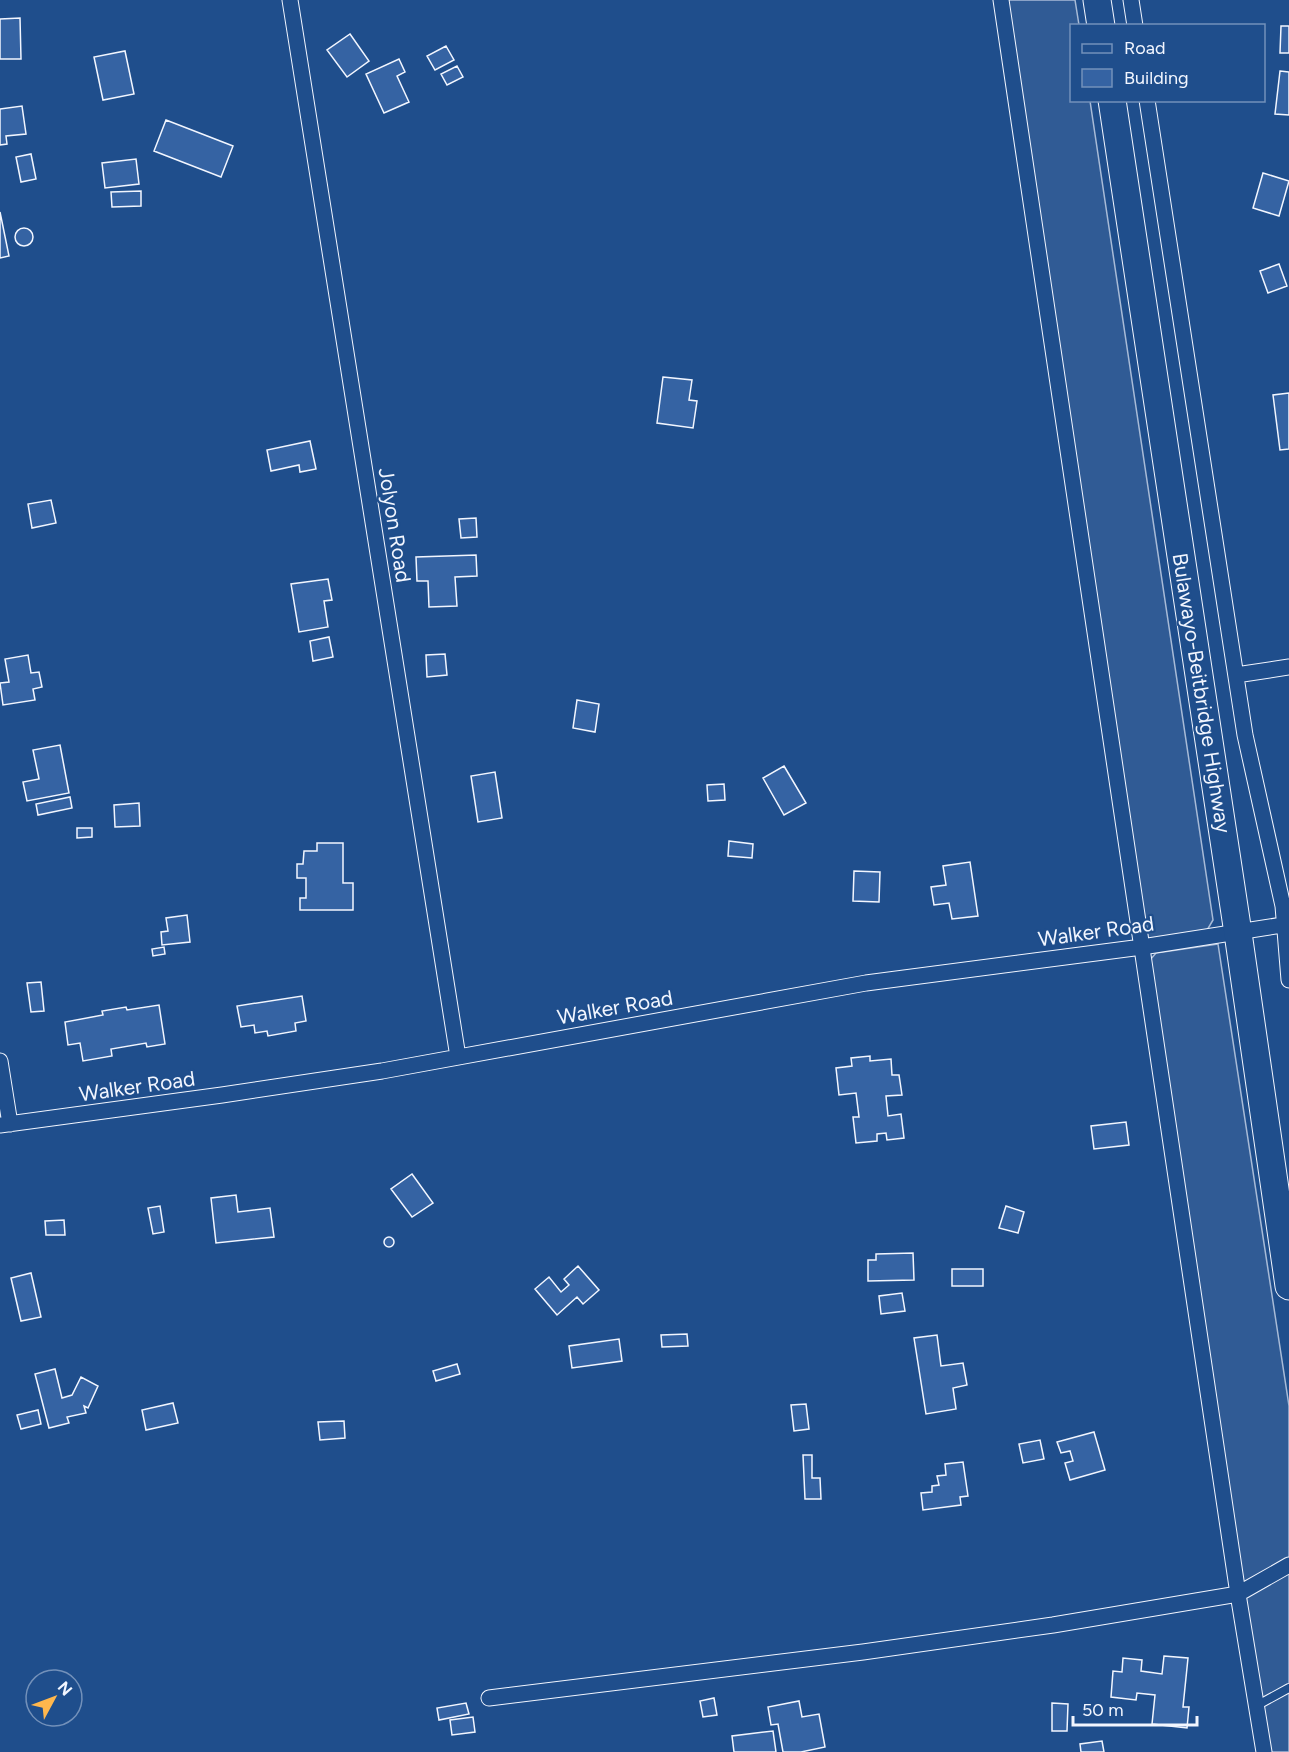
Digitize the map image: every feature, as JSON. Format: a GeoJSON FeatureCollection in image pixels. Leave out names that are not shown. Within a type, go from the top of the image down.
{"type":"FeatureCollection","features":[{"type":"Feature","properties":{"kind":"highway"},"geometry":{"type":"LineString","coordinates":[[1097,0],[1101,24]]}},
{"type":"Feature","properties":{"kind":"highway","name":"Bulawayo-Beitbridge Highway"},"geometry":{"type":"LineString","coordinates":[[1112,102],[1289,1286]]}},
{"type":"Feature","properties":{"kind":"street","name":"Jolyon Road"},"geometry":{"type":"LineString","coordinates":[[290,0],[458,1057]]}},
{"type":"Feature","properties":{"kind":"street"},"geometry":{"type":"LineString","coordinates":[[1001,0],[1238,1594],[1264,1752]]}},
{"type":"Feature","properties":{"kind":"street"},"geometry":{"type":"LineString","coordinates":[[1131,0],[1135,24]]}},
{"type":"Feature","properties":{"kind":"street"},"geometry":{"type":"LineString","coordinates":[[1147,102],[1252,770],[1287,925],[1289,980]]}},
{"type":"Feature","properties":{"kind":"street"},"geometry":{"type":"LineString","coordinates":[[1236,675],[1289,666]]}},
{"type":"Feature","properties":{"kind":"street","name":"Walker Road"},"geometry":{"type":"LineString","coordinates":[[5,1125],[222,1095],[458,1057],[866,983],[1142,947],[1287,925]]}},
{"type":"Feature","properties":{"kind":"street"},"geometry":{"type":"LineString","coordinates":[[0,1061],[5,1125]]}},
{"type":"Feature","properties":{"kind":"street"},"geometry":{"type":"LineString","coordinates":[[489,1698],[863,1652],[1053,1625],[1238,1594],[1289,1565]]}},
{"type":"Feature","properties":{"kind":"lane"},"geometry":{"type":"LineString","coordinates":[[1256,1706],[1289,1688]]}},
{"type":"Feature","properties":{"kind":"shaded area"},"geometry":{"type":"Polygon","coordinates":[[[1006,0],[1075,0],[1079,24],[1070,24],[1070,102],[1090,102],[1213,920],[1206,932],[1145,942],[1006,0]]]}},
{"type":"Feature","properties":{"kind":"shaded area"},"geometry":{"type":"Polygon","coordinates":[[[1218,944],[1289,1406],[1289,1752],[1270,1752],[1242,1584],[1150,960],[1156,953],[1218,944]]]}},
{"type":"Feature","properties":{"kind":"building"},"geometry":{"type":"Polygon","coordinates":[[[20,18],[21,59],[0,59],[0,19],[20,18]]]}},
{"type":"Feature","properties":{"kind":"building"},"geometry":{"type":"Polygon","coordinates":[[[1281,26],[1289,26],[1289,53],[1280,53],[1281,26]]]}},
{"type":"Feature","properties":{"kind":"building"},"geometry":{"type":"Polygon","coordinates":[[[350,34],[369,61],[347,77],[327,50],[350,34]]]}},
{"type":"Feature","properties":{"kind":"building"},"geometry":{"type":"Polygon","coordinates":[[[446,46],[454,60],[435,70],[427,56],[446,46]]]}},
{"type":"Feature","properties":{"kind":"building"},"geometry":{"type":"Polygon","coordinates":[[[125,51],[134,94],[103,100],[94,57],[125,51]]]}},
{"type":"Feature","properties":{"kind":"building"},"geometry":{"type":"Polygon","coordinates":[[[399,59],[405,72],[397,76],[409,102],[384,113],[366,74],[399,59]]]}},
{"type":"Feature","properties":{"kind":"building"},"geometry":{"type":"Polygon","coordinates":[[[457,66],[463,77],[447,85],[441,74],[457,66]]]}},
{"type":"Feature","properties":{"kind":"building"},"geometry":{"type":"Polygon","coordinates":[[[1280,71],[1289,72],[1289,115],[1275,114],[1280,71]]]}},
{"type":"Feature","properties":{"kind":"building"},"geometry":{"type":"Polygon","coordinates":[[[22,106],[26,134],[6,136],[7,144],[0,145],[0,109],[22,106]]]}},
{"type":"Feature","properties":{"kind":"building"},"geometry":{"type":"Polygon","coordinates":[[[166,120],[233,146],[221,177],[154,151],[166,120]]]}},
{"type":"Feature","properties":{"kind":"building"},"geometry":{"type":"Polygon","coordinates":[[[31,154],[36,179],[21,182],[16,157],[31,154]]]}},
{"type":"Feature","properties":{"kind":"building"},"geometry":{"type":"Polygon","coordinates":[[[136,159],[139,184],[105,188],[102,163],[136,159]]]}},
{"type":"Feature","properties":{"kind":"building"},"geometry":{"type":"Polygon","coordinates":[[[1263,173],[1289,181],[1279,216],[1253,208],[1263,173]]]}},
{"type":"Feature","properties":{"kind":"building"},"geometry":{"type":"Polygon","coordinates":[[[141,191],[141,206],[112,207],[111,192],[141,191]]]}},
{"type":"Feature","properties":{"kind":"building"},"geometry":{"type":"Polygon","coordinates":[[[0,212],[9,256],[0,258],[0,212]]]}},
{"type":"Feature","properties":{"kind":"building"},"geometry":{"type":"Polygon","coordinates":[[[24,228],[30,231],[33,237],[30,243],[24,246],[18,243],[15,237],[18,231],[24,228]]]}},
{"type":"Feature","properties":{"kind":"building"},"geometry":{"type":"Polygon","coordinates":[[[1279,264],[1287,286],[1268,293],[1260,271],[1279,264]]]}},
{"type":"Feature","properties":{"kind":"building"},"geometry":{"type":"Polygon","coordinates":[[[663,377],[692,380],[689,400],[697,401],[693,428],[657,423],[663,377]]]}},
{"type":"Feature","properties":{"kind":"building"},"geometry":{"type":"Polygon","coordinates":[[[1289,393],[1289,449],[1280,450],[1273,395],[1289,393]]]}},
{"type":"Feature","properties":{"kind":"building"},"geometry":{"type":"Polygon","coordinates":[[[310,441],[316,469],[300,472],[299,465],[271,471],[267,450],[310,441]]]}},
{"type":"Feature","properties":{"kind":"building"},"geometry":{"type":"Polygon","coordinates":[[[51,500],[56,523],[32,528],[28,504],[51,500]]]}},
{"type":"Feature","properties":{"kind":"building"},"geometry":{"type":"Polygon","coordinates":[[[476,518],[477,537],[461,538],[459,519],[476,518]]]}},
{"type":"Feature","properties":{"kind":"building"},"geometry":{"type":"Polygon","coordinates":[[[476,555],[477,576],[455,577],[457,606],[429,607],[428,581],[417,581],[416,557],[476,555]]]}},
{"type":"Feature","properties":{"kind":"building"},"geometry":{"type":"Polygon","coordinates":[[[328,579],[332,600],[324,601],[328,627],[299,632],[291,584],[328,579]]]}},
{"type":"Feature","properties":{"kind":"building"},"geometry":{"type":"Polygon","coordinates":[[[329,637],[333,657],[313,661],[310,641],[329,637]]]}},
{"type":"Feature","properties":{"kind":"building"},"geometry":{"type":"Polygon","coordinates":[[[445,654],[447,675],[427,677],[426,655],[445,654]]]}},
{"type":"Feature","properties":{"kind":"building"},"geometry":{"type":"Polygon","coordinates":[[[28,655],[31,673],[39,672],[42,687],[33,689],[35,700],[3,705],[0,683],[9,682],[5,659],[28,655]]]}},
{"type":"Feature","properties":{"kind":"building"},"geometry":{"type":"Polygon","coordinates":[[[577,700],[599,704],[595,732],[573,728],[577,700]]]}},
{"type":"Feature","properties":{"kind":"building"},"geometry":{"type":"Polygon","coordinates":[[[60,745],[69,793],[27,801],[23,782],[39,779],[33,750],[60,745]]]}},
{"type":"Feature","properties":{"kind":"building"},"geometry":{"type":"Polygon","coordinates":[[[784,766],[806,803],[784,815],[763,778],[784,766]]]}},
{"type":"Feature","properties":{"kind":"building"},"geometry":{"type":"Polygon","coordinates":[[[495,772],[502,818],[478,822],[471,776],[495,772]]]}},
{"type":"Feature","properties":{"kind":"building"},"geometry":{"type":"Polygon","coordinates":[[[724,784],[725,800],[708,801],[707,785],[724,784]]]}},
{"type":"Feature","properties":{"kind":"building"},"geometry":{"type":"Polygon","coordinates":[[[70,797],[72,808],[38,815],[36,804],[70,797]]]}},
{"type":"Feature","properties":{"kind":"building"},"geometry":{"type":"Polygon","coordinates":[[[139,803],[140,826],[115,827],[114,805],[139,803]]]}},
{"type":"Feature","properties":{"kind":"building"},"geometry":{"type":"Polygon","coordinates":[[[77,828],[92,828],[92,837],[77,838],[77,828]]]}},
{"type":"Feature","properties":{"kind":"building"},"geometry":{"type":"Polygon","coordinates":[[[729,841],[753,844],[752,858],[728,856],[729,841]]]}},
{"type":"Feature","properties":{"kind":"building"},"geometry":{"type":"Polygon","coordinates":[[[317,843],[343,843],[343,883],[353,883],[353,910],[300,910],[300,898],[306,898],[306,878],[297,878],[297,864],[303,864],[304,851],[317,851],[317,843]]]}},
{"type":"Feature","properties":{"kind":"building"},"geometry":{"type":"Polygon","coordinates":[[[970,862],[978,916],[952,919],[949,903],[934,905],[931,887],[946,885],[943,866],[970,862]]]}},
{"type":"Feature","properties":{"kind":"building"},"geometry":{"type":"Polygon","coordinates":[[[854,871],[880,872],[879,902],[853,901],[854,871]]]}},
{"type":"Feature","properties":{"kind":"building"},"geometry":{"type":"Polygon","coordinates":[[[187,915],[190,942],[162,945],[161,932],[168,931],[166,918],[187,915]]]}},
{"type":"Feature","properties":{"kind":"building"},"geometry":{"type":"Polygon","coordinates":[[[164,947],[165,954],[153,956],[152,949],[164,947]]]}},
{"type":"Feature","properties":{"kind":"building"},"geometry":{"type":"Polygon","coordinates":[[[41,982],[44,1011],[31,1012],[27,983],[41,982]]]}},
{"type":"Feature","properties":{"kind":"building"},"geometry":{"type":"Polygon","coordinates":[[[302,996],[306,1021],[295,1023],[296,1031],[268,1036],[267,1031],[255,1033],[254,1025],[241,1027],[237,1006],[302,996]]]}},
{"type":"Feature","properties":{"kind":"building"},"geometry":{"type":"Polygon","coordinates":[[[159,1005],[165,1044],[147,1047],[146,1043],[111,1049],[112,1056],[83,1061],[80,1043],[68,1045],[65,1022],[103,1015],[102,1011],[159,1005]]]}},
{"type":"Feature","properties":{"kind":"building"},"geometry":{"type":"Polygon","coordinates":[[[870,1056],[870,1061],[891,1059],[892,1075],[899,1075],[902,1095],[886,1096],[888,1116],[901,1114],[904,1138],[887,1140],[886,1133],[877,1134],[877,1141],[856,1143],[853,1117],[859,1117],[856,1093],[839,1095],[836,1068],[852,1066],[851,1058],[870,1056]]]}},
{"type":"Feature","properties":{"kind":"building"},"geometry":{"type":"Polygon","coordinates":[[[1126,1122],[1129,1145],[1094,1149],[1091,1126],[1126,1122]]]}},
{"type":"Feature","properties":{"kind":"building"},"geometry":{"type":"Polygon","coordinates":[[[412,1174],[433,1203],[412,1217],[391,1189],[412,1174]]]}},
{"type":"Feature","properties":{"kind":"building"},"geometry":{"type":"Polygon","coordinates":[[[236,1195],[238,1212],[270,1208],[274,1237],[216,1243],[211,1198],[236,1195]]]}},
{"type":"Feature","properties":{"kind":"building"},"geometry":{"type":"Polygon","coordinates":[[[160,1206],[164,1232],[153,1234],[148,1208],[160,1206]]]}},
{"type":"Feature","properties":{"kind":"building"},"geometry":{"type":"Polygon","coordinates":[[[1006,1206],[1024,1212],[1018,1233],[999,1228],[1006,1206]]]}},
{"type":"Feature","properties":{"kind":"building"},"geometry":{"type":"Polygon","coordinates":[[[64,1220],[65,1235],[46,1235],[45,1221],[64,1220]]]}},
{"type":"Feature","properties":{"kind":"building"},"geometry":{"type":"Polygon","coordinates":[[[389,1237],[393,1238],[393,1246],[389,1247],[385,1246],[384,1242],[385,1238],[389,1237]]]}},
{"type":"Feature","properties":{"kind":"building"},"geometry":{"type":"Polygon","coordinates":[[[913,1253],[914,1280],[868,1281],[868,1260],[876,1260],[876,1254],[913,1253]]]}},
{"type":"Feature","properties":{"kind":"building"},"geometry":{"type":"Polygon","coordinates":[[[578,1266],[599,1290],[583,1304],[577,1297],[557,1315],[535,1289],[549,1277],[561,1292],[569,1285],[564,1279],[578,1266]]]}},
{"type":"Feature","properties":{"kind":"building"},"geometry":{"type":"Polygon","coordinates":[[[952,1269],[983,1269],[983,1286],[952,1286],[952,1269]]]}},
{"type":"Feature","properties":{"kind":"building"},"geometry":{"type":"Polygon","coordinates":[[[31,1273],[41,1317],[21,1321],[11,1278],[31,1273]]]}},
{"type":"Feature","properties":{"kind":"building"},"geometry":{"type":"Polygon","coordinates":[[[902,1293],[905,1311],[881,1314],[879,1296],[902,1293]]]}},
{"type":"Feature","properties":{"kind":"building"},"geometry":{"type":"Polygon","coordinates":[[[687,1334],[688,1346],[662,1347],[661,1335],[687,1334]]]}},
{"type":"Feature","properties":{"kind":"building"},"geometry":{"type":"Polygon","coordinates":[[[937,1335],[941,1366],[963,1363],[967,1385],[953,1388],[956,1409],[926,1414],[914,1338],[937,1335]]]}},
{"type":"Feature","properties":{"kind":"building"},"geometry":{"type":"Polygon","coordinates":[[[619,1339],[622,1361],[572,1368],[569,1346],[619,1339]]]}},
{"type":"Feature","properties":{"kind":"building"},"geometry":{"type":"Polygon","coordinates":[[[457,1364],[460,1374],[436,1381],[433,1371],[457,1364]]]}},
{"type":"Feature","properties":{"kind":"building"},"geometry":{"type":"Polygon","coordinates":[[[55,1369],[62,1398],[72,1395],[81,1377],[98,1386],[88,1408],[84,1406],[86,1413],[67,1417],[69,1423],[49,1428],[35,1374],[55,1369]]]}},
{"type":"Feature","properties":{"kind":"building"},"geometry":{"type":"Polygon","coordinates":[[[173,1403],[178,1423],[146,1430],[142,1410],[173,1403]]]}},
{"type":"Feature","properties":{"kind":"building"},"geometry":{"type":"Polygon","coordinates":[[[806,1404],[809,1429],[794,1431],[791,1405],[806,1404]]]}},
{"type":"Feature","properties":{"kind":"building"},"geometry":{"type":"Polygon","coordinates":[[[38,1410],[41,1424],[21,1429],[17,1415],[38,1410]]]}},
{"type":"Feature","properties":{"kind":"building"},"geometry":{"type":"Polygon","coordinates":[[[344,1421],[345,1438],[320,1440],[318,1422],[344,1421]]]}},
{"type":"Feature","properties":{"kind":"building"},"geometry":{"type":"Polygon","coordinates":[[[1094,1432],[1105,1470],[1070,1480],[1065,1463],[1073,1461],[1070,1451],[1061,1453],[1057,1442],[1094,1432]]]}},
{"type":"Feature","properties":{"kind":"building"},"geometry":{"type":"Polygon","coordinates":[[[1040,1440],[1044,1459],[1023,1463],[1019,1444],[1040,1440]]]}},
{"type":"Feature","properties":{"kind":"building"},"geometry":{"type":"Polygon","coordinates":[[[803,1455],[812,1455],[812,1478],[820,1478],[821,1499],[805,1499],[803,1455]]]}},
{"type":"Feature","properties":{"kind":"building"},"geometry":{"type":"Polygon","coordinates":[[[963,1462],[968,1496],[960,1497],[961,1505],[923,1510],[921,1493],[932,1492],[932,1486],[939,1485],[937,1476],[946,1475],[945,1464],[963,1462]]]}},
{"type":"Feature","properties":{"kind":"building"},"geometry":{"type":"Polygon","coordinates":[[[1164,1656],[1188,1658],[1183,1707],[1189,1707],[1187,1728],[1152,1724],[1155,1695],[1137,1693],[1136,1700],[1111,1697],[1113,1671],[1122,1672],[1123,1658],[1142,1660],[1141,1671],[1162,1674],[1164,1656]]]}},
{"type":"Feature","properties":{"kind":"building"},"geometry":{"type":"Polygon","coordinates":[[[714,1698],[717,1715],[703,1717],[700,1701],[714,1698]]]}},
{"type":"Feature","properties":{"kind":"building"},"geometry":{"type":"Polygon","coordinates":[[[799,1701],[802,1717],[819,1714],[825,1747],[801,1752],[783,1752],[778,1724],[771,1725],[768,1707],[799,1701]]]}},
{"type":"Feature","properties":{"kind":"building"},"geometry":{"type":"Polygon","coordinates":[[[466,1703],[469,1714],[439,1720],[437,1708],[466,1703]]]}},
{"type":"Feature","properties":{"kind":"building"},"geometry":{"type":"Polygon","coordinates":[[[1052,1703],[1068,1704],[1067,1731],[1052,1731],[1052,1703]]]}},
{"type":"Feature","properties":{"kind":"building"},"geometry":{"type":"Polygon","coordinates":[[[473,1717],[475,1732],[452,1735],[450,1720],[473,1717]]]}},
{"type":"Feature","properties":{"kind":"building"},"geometry":{"type":"Polygon","coordinates":[[[773,1731],[776,1752],[734,1752],[732,1736],[773,1731]]]}},
{"type":"Feature","properties":{"kind":"building"},"geometry":{"type":"Polygon","coordinates":[[[1102,1741],[1104,1752],[1081,1752],[1080,1744],[1102,1741]]]}}]}
